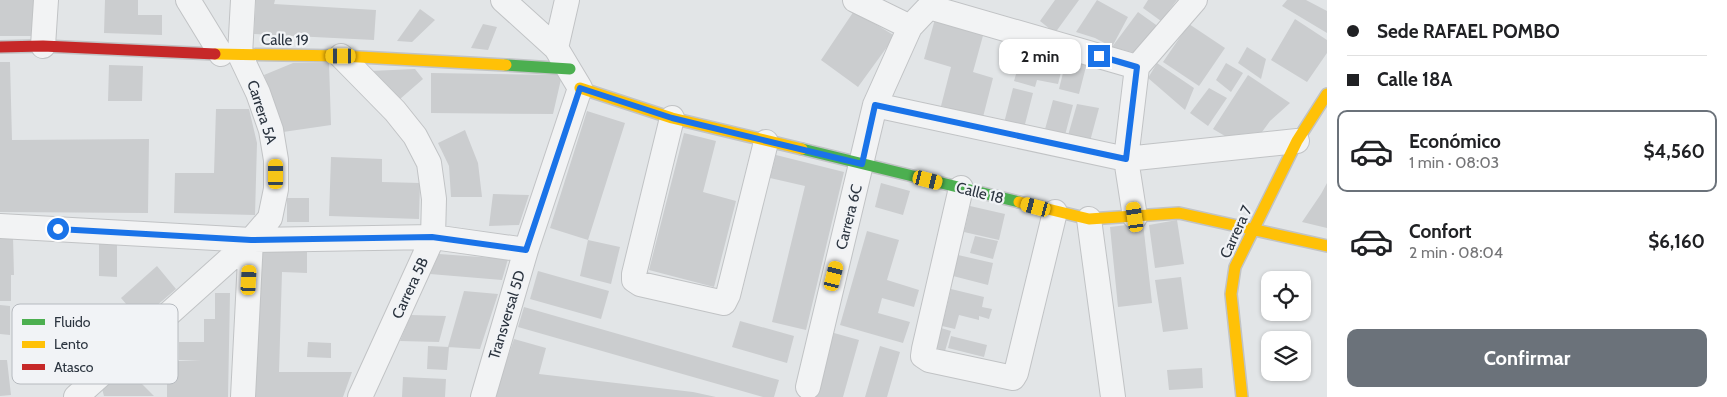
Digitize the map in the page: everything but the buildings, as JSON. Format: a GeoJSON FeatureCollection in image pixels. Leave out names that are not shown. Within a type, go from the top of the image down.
{"type":"FeatureCollection","features":[{"type":"Feature","properties":{"kind":"street"},"geometry":{"type":"LineString","coordinates":[[43,46],[46,0]]}},
{"type":"Feature","properties":{"kind":"street"},"geometry":{"type":"LineString","coordinates":[[188,0],[231,54]]}},
{"type":"Feature","properties":{"kind":"street","name":"Carrera 5A"},"geometry":{"type":"LineString","coordinates":[[178,305],[251,240],[270,218],[276,189],[276,160],[271,130],[258,93],[231,54],[242,0]]}},
{"type":"Feature","properties":{"kind":"street"},"geometry":{"type":"LineString","coordinates":[[503,0],[556,48],[575,79]]}},
{"type":"Feature","properties":{"kind":"street"},"geometry":{"type":"LineString","coordinates":[[556,48],[567,0]]}},
{"type":"Feature","properties":{"kind":"street"},"geometry":{"type":"LineString","coordinates":[[855,0],[910,27]]}},
{"type":"Feature","properties":{"kind":"street"},"geometry":{"type":"LineString","coordinates":[[1135,217],[1126,159],[1137,67],[1195,0]]}},
{"type":"Feature","properties":{"kind":"street"},"geometry":{"type":"LineString","coordinates":[[930,4],[1137,67]]}},
{"type":"Feature","properties":{"kind":"street","name":"Carrera 6C"},"geometry":{"type":"LineString","coordinates":[[808,387],[875,105],[910,27],[930,4]]}},
{"type":"Feature","properties":{"kind":"street","name":"Calle 19"},"geometry":{"type":"LineString","coordinates":[[0,47],[43,46],[231,54],[341,56],[575,79]]}},
{"type":"Feature","properties":{"kind":"street","name":"Carrera 5B"},"geometry":{"type":"LineString","coordinates":[[341,56],[395,111],[415,136],[429,163],[434,199],[432,237],[360,397]]}},
{"type":"Feature","properties":{"kind":"street","name":"Calle 18"},"geometry":{"type":"LineString","coordinates":[[575,79],[672,118],[1055,212],[1089,219],[1179,213],[1327,246]]}},
{"type":"Feature","properties":{"kind":"street","name":"Transversal 5D"},"geometry":{"type":"LineString","coordinates":[[483,397],[575,79]]}},
{"type":"Feature","properties":{"kind":"street","name":"Carrera 7"},"geometry":{"type":"LineString","coordinates":[[1242,397],[1231,294],[1235,267],[1298,141],[1327,94]]}},
{"type":"Feature","properties":{"kind":"street"},"geometry":{"type":"LineString","coordinates":[[875,105],[1126,159],[1298,141]]}},
{"type":"Feature","properties":{"kind":"street"},"geometry":{"type":"LineString","coordinates":[[672,118],[634,274],[634,280],[640,284],[724,303],[728,295],[766,142]]}},
{"type":"Feature","properties":{"kind":"street"},"geometry":{"type":"LineString","coordinates":[[961,188],[923,356],[930,360],[1013,378],[1016,373],[1055,212]]}},
{"type":"Feature","properties":{"kind":"street"},"geometry":{"type":"LineString","coordinates":[[1089,219],[1114,397]]}},
{"type":"Feature","properties":{"kind":"street"},"geometry":{"type":"LineString","coordinates":[[0,226],[251,240],[432,237],[526,250]]}},
{"type":"Feature","properties":{"kind":"street"},"geometry":{"type":"LineString","coordinates":[[243,397],[251,240]]}},
{"type":"Feature","properties":{"kind":"street","name":"Carrera 5A"},"geometry":{"type":"LineString","coordinates":[[76,397],[90,384]]}},
{"type":"Feature","properties":{"kind":"traffic: fast"},"geometry":{"type":"LineString","coordinates":[[506,65],[570,69]]}},
{"type":"Feature","properties":{"kind":"traffic: fast"},"geometry":{"type":"LineString","coordinates":[[802,149],[1019,202]]}},
{"type":"Feature","properties":{"kind":"traffic: slow"},"geometry":{"type":"LineString","coordinates":[[215,54],[341,56],[506,65]]}},
{"type":"Feature","properties":{"kind":"traffic: slow"},"geometry":{"type":"LineString","coordinates":[[580,88],[672,118],[802,149]]}},
{"type":"Feature","properties":{"kind":"traffic: slow"},"geometry":{"type":"LineString","coordinates":[[1242,397],[1231,294],[1235,267],[1297,141],[1327,94]]}},
{"type":"Feature","properties":{"kind":"traffic: slow"},"geometry":{"type":"LineString","coordinates":[[1019,202],[1089,219],[1179,213],[1327,246]]}},
{"type":"Feature","properties":{"kind":"traffic: jam"},"geometry":{"type":"LineString","coordinates":[[0,47],[43,46],[215,54]]}},
{"type":"Feature","properties":{"kind":"route"},"geometry":{"type":"LineString","coordinates":[[58,229],[251,240],[432,237],[526,250],[580,88],[672,118],[862,164],[875,105],[1126,159],[1137,67],[1099,56]]}}]}
